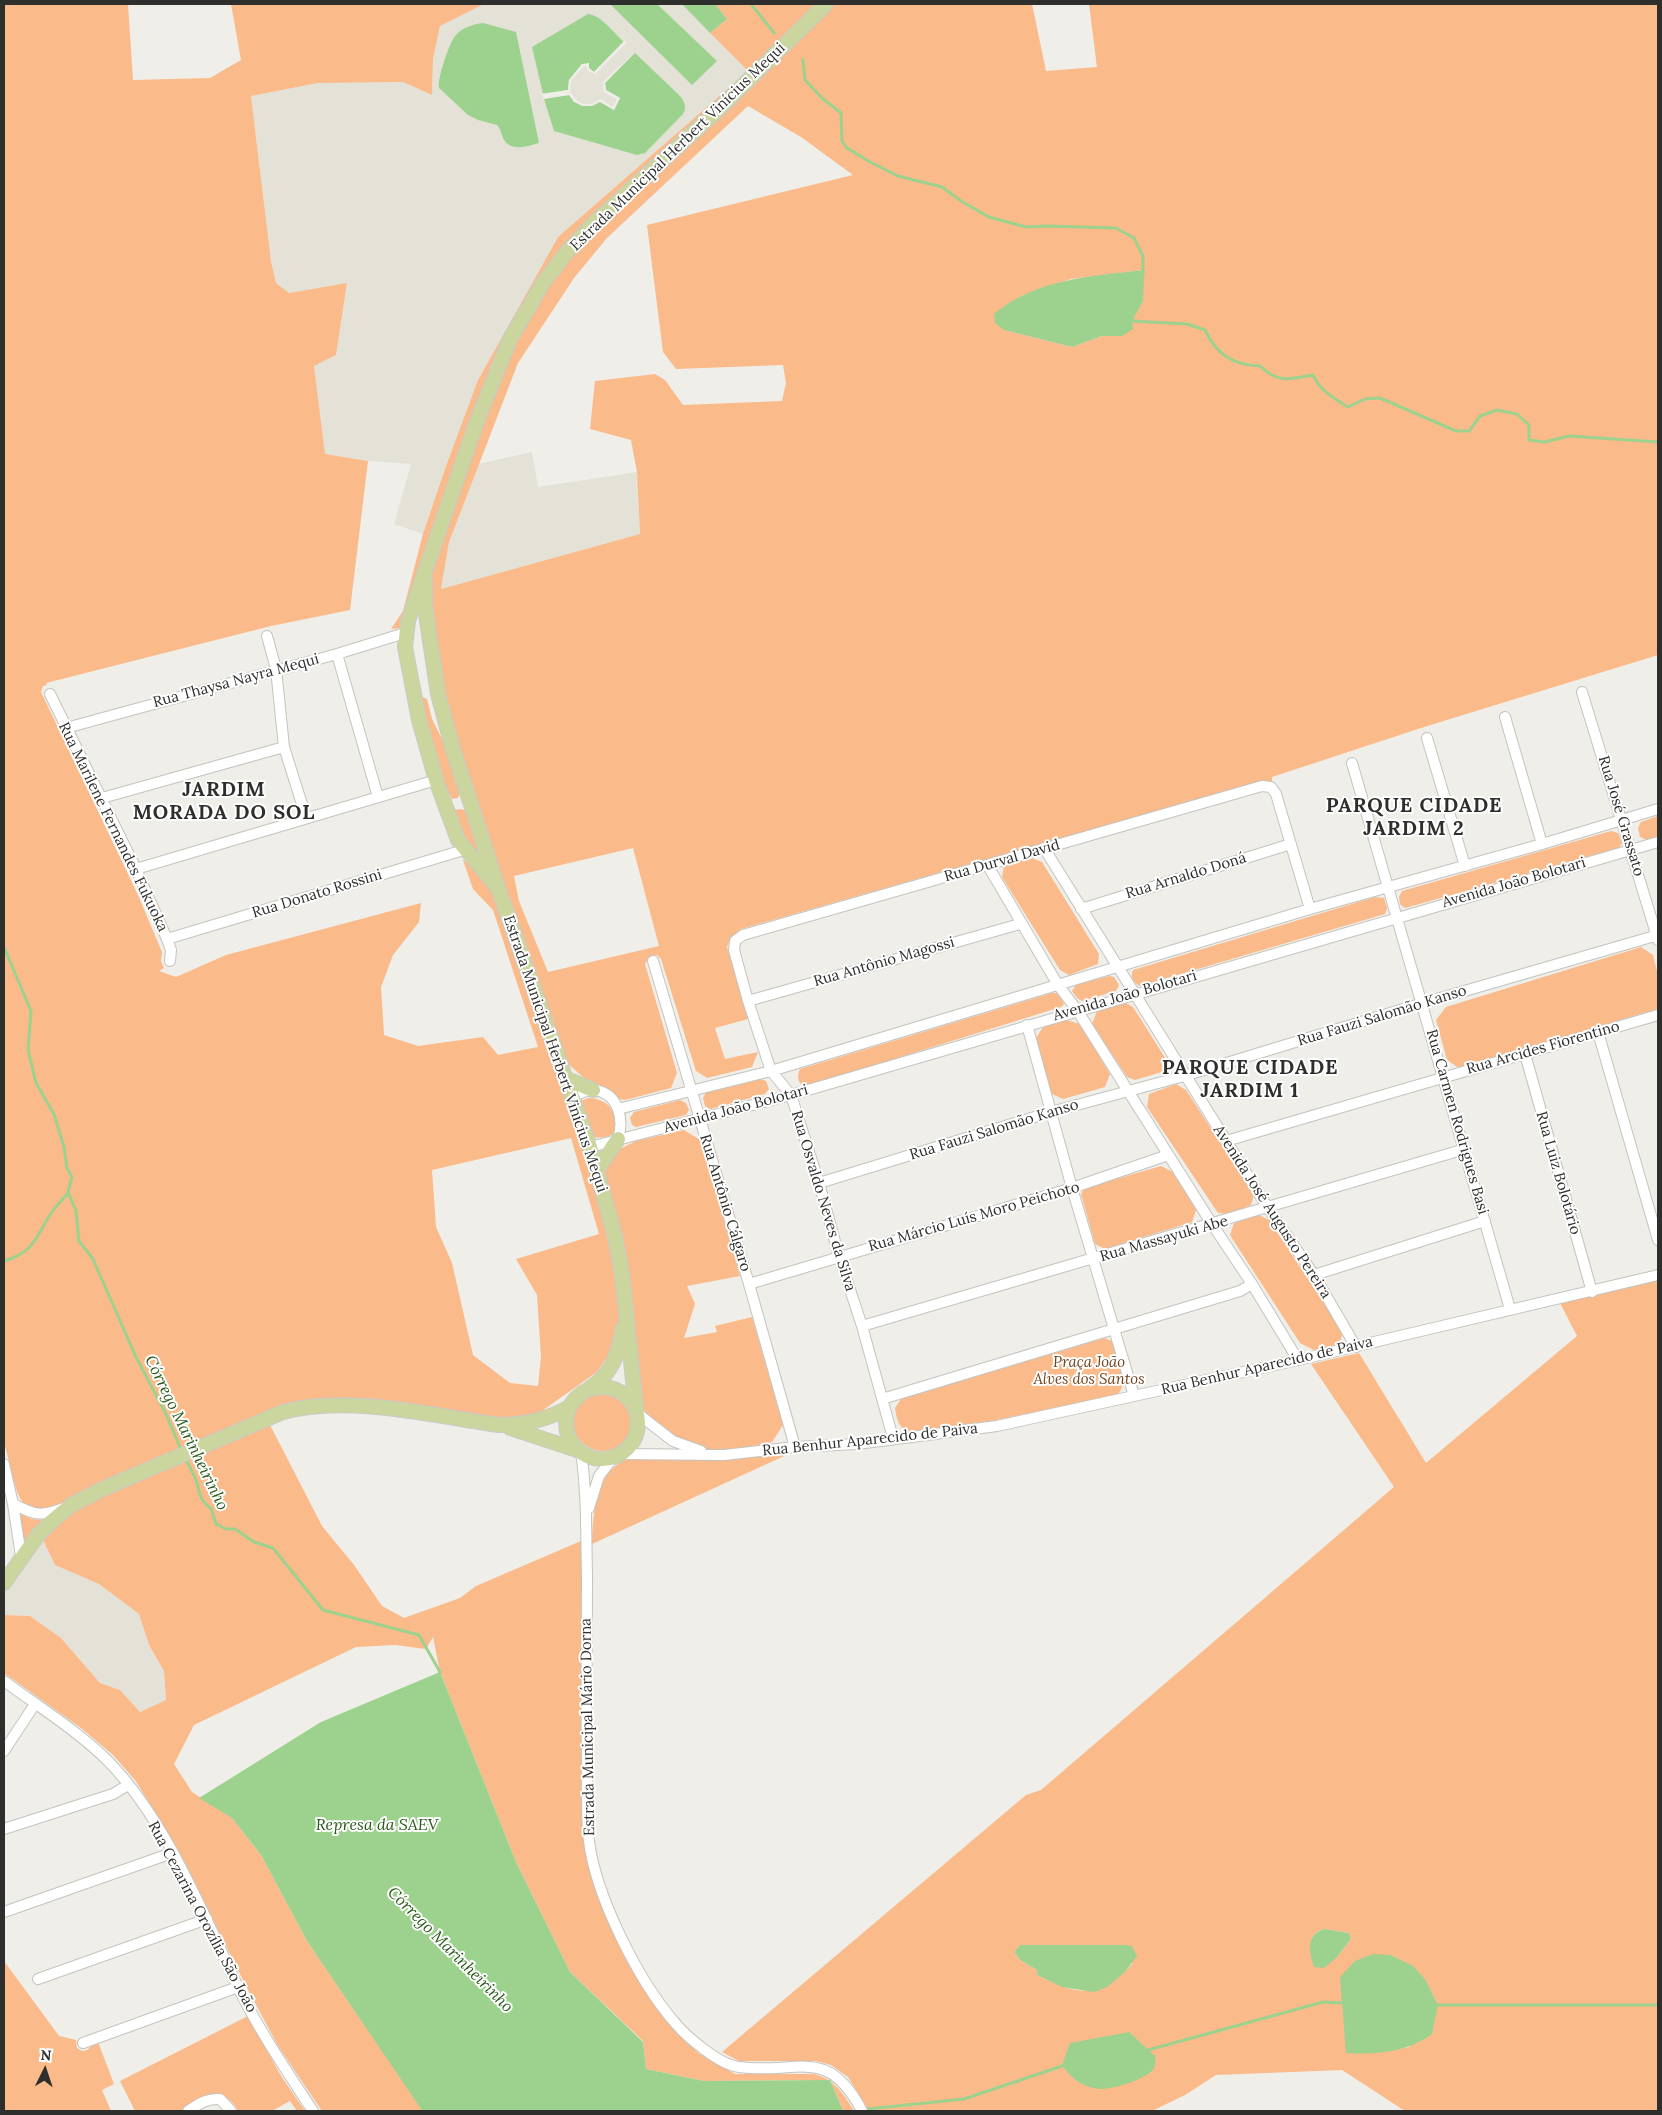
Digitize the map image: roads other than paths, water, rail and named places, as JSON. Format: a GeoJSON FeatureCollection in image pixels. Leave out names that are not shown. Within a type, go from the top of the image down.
{"type":"FeatureCollection","features":[{"type":"Feature","properties":{"kind":"main road","name":"Estrada Municipal Herbert Vinícius Mequi"},"geometry":{"type":"LineString","coordinates":[[498,888],[458,840],[436,780],[419,720],[405,647],[405,633],[415,598],[426,574],[488,394],[510,339],[543,283],[566,253],[594,222],[721,107],[826,4]]}},
{"type":"Feature","properties":{"kind":"main road","name":"Estrada Municipal Herbert Vinícius Mequi"},"geometry":{"type":"LineString","coordinates":[[426,574],[425,607],[438,694],[452,746],[498,888],[590,1147],[615,1236],[622,1274],[637,1411]]}},
{"type":"Feature","properties":{"kind":"main road"},"geometry":{"type":"LineString","coordinates":[[414,694],[425,692],[428,694],[442,734],[452,746]]}},
{"type":"Feature","properties":{"kind":"main road"},"geometry":{"type":"LineString","coordinates":[[445,806],[468,798]]}},
{"type":"Feature","properties":{"kind":"main road"},"geometry":{"type":"LineString","coordinates":[[565,1078],[593,1090]]}},
{"type":"Feature","properties":{"kind":"main road"},"geometry":{"type":"LineString","coordinates":[[597,1170],[618,1140]]}},
{"type":"Feature","properties":{"kind":"main road","name":"Estrada Municipal Herbert Vinícius Mequi"},"geometry":{"type":"LineString","coordinates":[[590,1388],[601,1381],[615,1358],[620,1346],[625,1310]]}},
{"type":"Feature","properties":{"kind":"main road"},"geometry":{"type":"LineString","coordinates":[[499,1425],[579,1451],[591,1458],[602,1459],[616,1456],[633,1442],[639,1426],[637,1411],[629,1397],[618,1389],[604,1386],[590,1388],[577,1395],[568,1408],[565,1423],[568,1438],[579,1451]]}},
{"type":"Feature","properties":{"kind":"main road"},"geometry":{"type":"LineString","coordinates":[[4,1583],[38,1535],[71,1505],[100,1490],[283,1412],[310,1406],[372,1407],[499,1425],[520,1425],[537,1422],[568,1408]]}},
{"type":"Feature","properties":{"kind":"street","name":"Rua Thaysa Nayra Mequi"},"geometry":{"type":"LineString","coordinates":[[66,728],[276,669],[337,654],[405,633]]}},
{"type":"Feature","properties":{"kind":"street"},"geometry":{"type":"LineString","coordinates":[[267,636],[276,669],[284,747],[306,817]]}},
{"type":"Feature","properties":{"kind":"street"},"geometry":{"type":"LineString","coordinates":[[337,654],[378,797]]}},
{"type":"Feature","properties":{"kind":"street","name":"Rua José Grassato"},"geometry":{"type":"LineString","coordinates":[[1582,692],[1658,937]]}},
{"type":"Feature","properties":{"kind":"street","name":"Rua Marilene Fernandes Fukuoka"},"geometry":{"type":"LineString","coordinates":[[50,694],[136,869],[167,939],[171,950],[170,961]]}},
{"type":"Feature","properties":{"kind":"street"},"geometry":{"type":"LineString","coordinates":[[1505,717],[1542,844]]}},
{"type":"Feature","properties":{"kind":"street"},"geometry":{"type":"LineString","coordinates":[[1427,738],[1465,866]]}},
{"type":"Feature","properties":{"kind":"street"},"geometry":{"type":"LineString","coordinates":[[102,798],[284,747]]}},
{"type":"Feature","properties":{"kind":"street","name":"Rua Carmen Rodrigues Basi"},"geometry":{"type":"LineString","coordinates":[[1352,763],[1510,1309]]}},
{"type":"Feature","properties":{"kind":"street"},"geometry":{"type":"LineString","coordinates":[[136,869],[306,817],[436,780]]}},
{"type":"Feature","properties":{"kind":"street","name":"Rua Durval David"},"geometry":{"type":"LineString","coordinates":[[735,941],[743,935],[1262,786],[1272,787],[1276,794],[1291,844]]}},
{"type":"Feature","properties":{"kind":"street","name":"Avenida João Bolotari"},"geometry":{"type":"LineString","coordinates":[[618,1109],[771,1071],[1310,910],[1542,844],[1658,808]]}},
{"type":"Feature","properties":{"kind":"street","name":"Avenida João Bolotari"},"geometry":{"type":"LineString","coordinates":[[590,1147],[791,1095],[1135,993],[1658,842]]}},
{"type":"Feature","properties":{"kind":"street"},"geometry":{"type":"LineString","coordinates":[[1291,844],[1310,910]]}},
{"type":"Feature","properties":{"kind":"street","name":"Rua Arnaldo Doná"},"geometry":{"type":"LineString","coordinates":[[1081,909],[1291,844]]}},
{"type":"Feature","properties":{"kind":"street","name":"Avenida José Augusto Pereira"},"geometry":{"type":"LineString","coordinates":[[1044,848],[1135,993],[1184,1076],[1268,1208],[1314,1275],[1356,1347]]}},
{"type":"Feature","properties":{"kind":"street","name":"Rua Donato Rossini"},"geometry":{"type":"LineString","coordinates":[[167,939],[467,849]]}},
{"type":"Feature","properties":{"kind":"street"},"geometry":{"type":"LineString","coordinates":[[988,866],[1020,924],[1058,985],[1078,1010],[1298,1360]]}},
{"type":"Feature","properties":{"kind":"street","name":"Rua Antônio Magossi"},"geometry":{"type":"LineString","coordinates":[[748,1001],[1020,924]]}},
{"type":"Feature","properties":{"kind":"street","name":"Rua Fauzi Salomão Kanso"},"geometry":{"type":"LineString","coordinates":[[819,1183],[1051,1112],[1184,1076],[1423,1003],[1658,937]]}},
{"type":"Feature","properties":{"kind":"street","name":"Rua Osvaldo Neves da Silva"},"geometry":{"type":"LineString","coordinates":[[735,941],[734,950],[748,1001],[771,1071],[791,1095],[819,1183],[893,1438]]}},
{"type":"Feature","properties":{"kind":"street","name":"Rua Antônio Cálgaro"},"geometry":{"type":"LineString","coordinates":[[653,961],[749,1284],[795,1447]]}},
{"type":"Feature","properties":{"kind":"street","name":"Rua Arcides Fiorentino"},"geometry":{"type":"LineString","coordinates":[[1226,1141],[1658,1015]]}},
{"type":"Feature","properties":{"kind":"street"},"geometry":{"type":"LineString","coordinates":[[1027,1025],[1072,1188],[1134,1396]]}},
{"type":"Feature","properties":{"kind":"street"},"geometry":{"type":"LineString","coordinates":[[1598,1032],[1658,1240]]}},
{"type":"Feature","properties":{"kind":"street","name":"Rua Luiz Bolotário"},"geometry":{"type":"LineString","coordinates":[[1524,1054],[1592,1292]]}},
{"type":"Feature","properties":{"kind":"street"},"geometry":{"type":"LineString","coordinates":[[572,1097],[593,1090],[603,1093],[612,1100],[618,1109],[622,1124],[618,1140]]}},
{"type":"Feature","properties":{"kind":"street","name":"Rua Massayuki Abe"},"geometry":{"type":"LineString","coordinates":[[862,1326],[1465,1149]]}},
{"type":"Feature","properties":{"kind":"street","name":"Rua Márcio Luís Moro Peichoto"},"geometry":{"type":"LineString","coordinates":[[749,1284],[1072,1188],[1168,1155]]}},
{"type":"Feature","properties":{"kind":"street"},"geometry":{"type":"LineString","coordinates":[[1314,1275],[1485,1221]]}},
{"type":"Feature","properties":{"kind":"street","name":"Rua Benhur Aparecido de Paiva"},"geometry":{"type":"LineString","coordinates":[[616,1456],[724,1455],[795,1447],[857,1444],[997,1426],[1356,1347],[1510,1309],[1592,1292],[1658,1274]]}},
{"type":"Feature","properties":{"kind":"street"},"geometry":{"type":"LineString","coordinates":[[882,1399],[1240,1291],[1252,1284]]}},
{"type":"Feature","properties":{"kind":"street","name":"Rua Benhur Aparecido de Paiva"},"geometry":{"type":"LineString","coordinates":[[637,1411],[673,1441],[696,1451],[724,1455]]}},
{"type":"Feature","properties":{"kind":"street"},"geometry":{"type":"LineString","coordinates":[[579,1451],[586,1518]]}},
{"type":"Feature","properties":{"kind":"street"},"geometry":{"type":"LineString","coordinates":[[586,1518],[596,1485],[616,1456]]}},
{"type":"Feature","properties":{"kind":"street"},"geometry":{"type":"LineString","coordinates":[[4,1464],[22,1556]]}},
{"type":"Feature","properties":{"kind":"street"},"geometry":{"type":"LineString","coordinates":[[13,1504],[34,1514],[42,1515],[71,1505]]}},
{"type":"Feature","properties":{"kind":"street","name":"Estrada Municipal Mário Dorna"},"geometry":{"type":"LineString","coordinates":[[586,1518],[586,1690],[589,1842],[601,1889],[617,1930],[654,1997],[676,2024],[700,2048],[737,2067],[815,2067],[828,2071],[842,2080],[862,2111]]}},
{"type":"Feature","properties":{"kind":"street","name":"Rua Cezarina Orozília São João"},"geometry":{"type":"LineString","coordinates":[[4,1681],[77,1734],[109,1763],[128,1785],[156,1824],[206,1919],[238,1987],[273,2050],[313,2111]]}},
{"type":"Feature","properties":{"kind":"street"},"geometry":{"type":"LineString","coordinates":[[4,1751],[35,1704]]}},
{"type":"Feature","properties":{"kind":"street"},"geometry":{"type":"LineString","coordinates":[[4,1829],[113,1794],[128,1785]]}},
{"type":"Feature","properties":{"kind":"street"},"geometry":{"type":"LineString","coordinates":[[4,1912],[172,1853]]}},
{"type":"Feature","properties":{"kind":"street"},"geometry":{"type":"LineString","coordinates":[[38,1979],[206,1919]]}},
{"type":"Feature","properties":{"kind":"street"},"geometry":{"type":"LineString","coordinates":[[83,2043],[238,1987]]}},
{"type":"Feature","properties":{"kind":"street"},"geometry":{"type":"LineString","coordinates":[[188,2111],[213,2098],[220,2099],[231,2111]]}},
{"type":"Feature","properties":{"kind":"water"},"geometry":{"type":"Polygon","coordinates":[[[610,4],[657,4],[717,61],[692,85],[610,4]]]}},
{"type":"Feature","properties":{"kind":"water"},"geometry":{"type":"Polygon","coordinates":[[[682,4],[715,4],[727,19],[710,33],[682,4]]]}},
{"type":"Feature","properties":{"kind":"water"},"geometry":{"type":"Polygon","coordinates":[[[588,14],[602,21],[624,42],[594,72],[589,68],[588,64],[582,64],[569,80],[568,90],[543,94],[532,47],[588,14]]]}},
{"type":"Feature","properties":{"kind":"water"},"geometry":{"type":"Polygon","coordinates":[[[483,23],[516,32],[539,143],[520,147],[507,144],[497,125],[468,115],[439,88],[444,62],[455,36],[468,27],[483,23]]]}},
{"type":"Feature","properties":{"kind":"water"},"geometry":{"type":"Polygon","coordinates":[[[635,53],[678,94],[685,105],[683,114],[645,153],[637,155],[554,131],[544,99],[569,95],[576,103],[582,106],[599,101],[614,110],[620,98],[606,90],[605,83],[635,53]]]}},
{"type":"Feature","properties":{"kind":"water"},"geometry":{"type":"Polygon","coordinates":[[[1144,270],[1143,301],[1132,321],[1133,329],[1122,336],[1102,336],[1072,347],[1004,330],[995,323],[994,314],[1010,302],[1046,286],[1084,277],[1144,270]]]}},
{"type":"Feature","properties":{"kind":"water","name":"Represa da SAEV"},"geometry":{"type":"Polygon","coordinates":[[[440,1672],[516,1862],[570,1972],[643,2042],[646,2069],[704,2081],[830,2080],[843,2111],[423,2111],[421,2109],[307,1941],[261,1855],[232,1818],[199,1798],[321,1722],[440,1672]]]}},
{"type":"Feature","properties":{"kind":"water"},"geometry":{"type":"Polygon","coordinates":[[[1325,1929],[1349,1933],[1351,1939],[1337,1957],[1324,1968],[1314,1967],[1310,1950],[1311,1939],[1319,1931],[1325,1929]]]}},
{"type":"Feature","properties":{"kind":"water"},"geometry":{"type":"Polygon","coordinates":[[[1020,1945],[1125,1945],[1132,1946],[1137,1956],[1125,1972],[1107,1987],[1094,1992],[1062,1987],[1037,1975],[1037,1970],[1020,1960],[1014,1952],[1020,1945]]]}},
{"type":"Feature","properties":{"kind":"water"},"geometry":{"type":"Polygon","coordinates":[[[1373,1954],[1391,1955],[1413,1966],[1425,1979],[1438,2005],[1432,2034],[1413,2045],[1391,2051],[1380,2053],[1346,2053],[1340,1977],[1355,1961],[1373,1954]]]}},
{"type":"Feature","properties":{"kind":"water"},"geometry":{"type":"Polygon","coordinates":[[[1129,2032],[1155,2056],[1155,2064],[1152,2071],[1142,2078],[1101,2089],[1089,2087],[1078,2082],[1062,2065],[1070,2043],[1129,2032]]]}},
{"type":"Feature","properties":{"kind":"waterway"},"geometry":{"type":"LineString","coordinates":[[751,4],[774,33]]}},
{"type":"Feature","properties":{"kind":"waterway"},"geometry":{"type":"LineString","coordinates":[[803,60],[805,80],[822,98],[841,113],[842,141],[847,148],[898,176],[942,187],[961,201],[989,217],[1026,227],[1116,228],[1134,238],[1143,256],[1143,274]]}},
{"type":"Feature","properties":{"kind":"waterway"},"geometry":{"type":"LineString","coordinates":[[1133,319],[1132,321],[1187,324],[1205,330],[1215,346],[1234,361],[1260,366],[1273,376],[1279,378],[1291,379],[1313,375],[1323,390],[1348,407],[1365,399],[1380,398],[1456,431],[1469,431],[1480,416],[1497,410],[1517,414],[1529,425],[1529,440],[1544,442],[1569,436],[1658,442]]}},
{"type":"Feature","properties":{"kind":"waterway","name":"Córrego Marinheirinho"},"geometry":{"type":"LineString","coordinates":[[4,947],[31,1011],[28,1050],[36,1083],[54,1114],[64,1147],[67,1168],[72,1177],[68,1192],[76,1211],[79,1241],[93,1259],[135,1355],[166,1414],[182,1452]]}},
{"type":"Feature","properties":{"kind":"waterway"},"geometry":{"type":"LineString","coordinates":[[4,1261],[23,1253],[29,1248],[52,1212],[68,1193]]}},
{"type":"Feature","properties":{"kind":"waterway","name":"Córrego Marinheirinho"},"geometry":{"type":"LineString","coordinates":[[185,1457],[196,1480],[202,1499],[211,1508],[216,1524],[226,1529],[235,1529],[254,1542],[273,1548],[323,1610],[419,1635],[440,1672],[439,1675]]}},
{"type":"Feature","properties":{"kind":"waterway"},"geometry":{"type":"LineString","coordinates":[[1148,2050],[1323,2002],[1345,2003]]}},
{"type":"Feature","properties":{"kind":"waterway"},"geometry":{"type":"LineString","coordinates":[[1434,2005],[1658,2005]]}},
{"type":"Feature","properties":{"kind":"waterway"},"geometry":{"type":"LineString","coordinates":[[868,2109],[964,2099],[1065,2065]]}},
{"type":"Feature","properties":{"kind":"district","name":"JARDIM MORADA DO SOL"},"geometry":{"type":"Point","coordinates":[224,802]}},
{"type":"Feature","properties":{"kind":"district","name":"PARQUE CIDADE JARDIM 2"},"geometry":{"type":"Point","coordinates":[1414,818]}},
{"type":"Feature","properties":{"kind":"district","name":"PARQUE CIDADE JARDIM 1"},"geometry":{"type":"Point","coordinates":[1250,1080]}},
{"type":"Feature","properties":{"kind":"park label","name":"Praça João Alves dos Santos"},"geometry":{"type":"Point","coordinates":[1089,1372]}}]}
